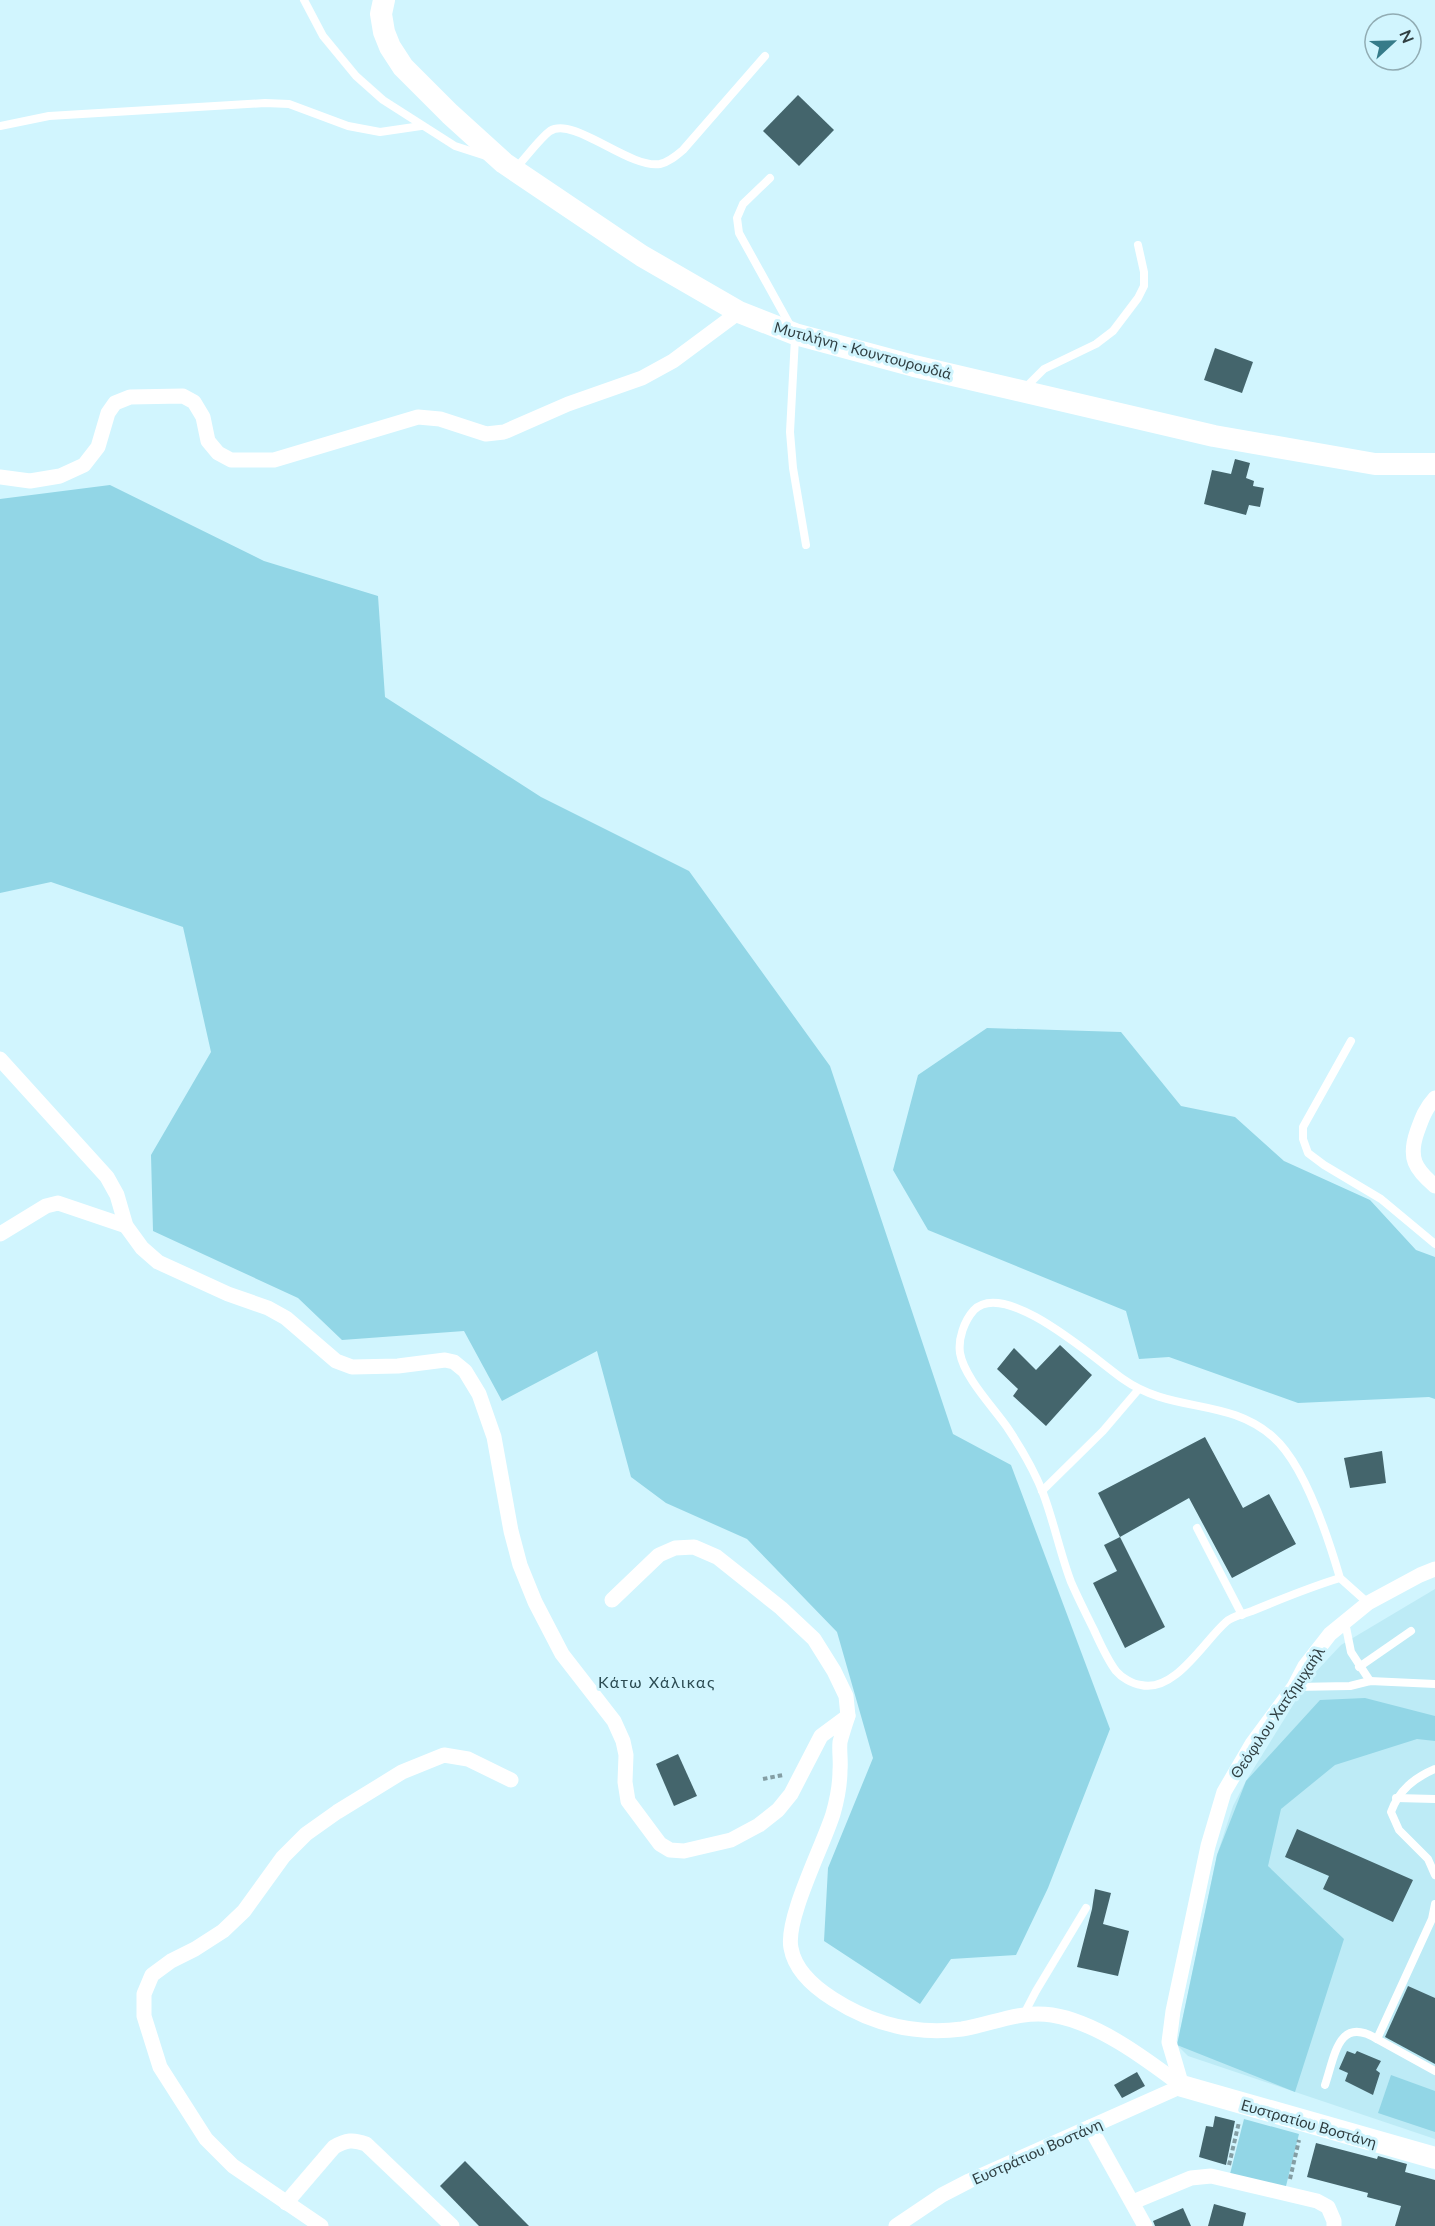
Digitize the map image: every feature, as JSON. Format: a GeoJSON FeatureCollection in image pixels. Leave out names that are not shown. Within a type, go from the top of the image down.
{"type":"FeatureCollection","features":[{"type":"Feature","properties":{"kind":"main road","name":"Μυτιλήνη - Κουντουρουδιά"},"geometry":{"type":"LineString","coordinates":[[384,0],[381,14],[390,48],[403,67],[450,114],[510,166],[642,256],[739,312],[795,334],[914,366],[1225,438],[1375,464],[1435,464]]}},
{"type":"Feature","properties":{"kind":"main road","name":"Ευστρατίου Βοστάνη"},"geometry":{"type":"LineString","coordinates":[[1182,2086],[1435,2158]]}},
{"type":"Feature","properties":{"kind":"street"},"geometry":{"type":"LineString","coordinates":[[0,477],[30,481],[60,476],[84,465],[98,447],[108,413],[115,403],[130,397],[183,396],[194,402],[203,417],[208,441],[218,453],[231,460],[274,460],[418,417],[440,419],[486,434],[504,432],[568,404],[642,378],[673,362],[739,312]]}},
{"type":"Feature","properties":{"kind":"street"},"geometry":{"type":"LineString","coordinates":[[0,1059],[107,1177],[117,1195],[126,1226],[142,1248],[158,1262],[228,1294],[268,1308],[286,1318],[336,1361],[352,1367],[398,1366],[445,1360],[454,1362],[465,1371],[479,1394],[494,1437],[511,1531],[520,1565],[535,1602],[562,1654],[614,1720],[626,1755],[625,1782],[628,1801],[660,1844],[670,1850],[684,1851],[731,1840],[759,1825],[791,1794],[821,1736],[848,1716]]}},
{"type":"Feature","properties":{"kind":"street"},"geometry":{"type":"LineString","coordinates":[[1435,1098],[1424,1110],[1412,1148],[1414,1162],[1423,1176],[1435,1186]]}},
{"type":"Feature","properties":{"kind":"street"},"geometry":{"type":"LineString","coordinates":[[0,1234],[46,1206],[58,1203],[126,1226]]}},
{"type":"Feature","properties":{"kind":"street"},"geometry":{"type":"LineString","coordinates":[[612,1600],[659,1555],[675,1548],[694,1547],[717,1557],[781,1608],[814,1639],[834,1671],[846,1696],[848,1716],[840,1742],[838,1794],[820,1851],[792,1920],[790,1947],[799,1970],[818,1989],[852,2011],[890,2026],[924,2031],[963,2029],[1024,2014],[1052,2015],[1077,2022],[1134,2050],[1182,2086]]}},
{"type":"Feature","properties":{"kind":"street","name":"Θεόφιλου Χατζημιχαήλ"},"geometry":{"type":"LineString","coordinates":[[1182,2086],[1169,2042],[1173,2011],[1208,1846],[1224,1792],[1252,1744],[1294,1687],[1305,1666],[1330,1634],[1368,1603],[1435,1569]]}},
{"type":"Feature","properties":{"kind":"street"},"geometry":{"type":"LineString","coordinates":[[320,2226],[233,2166],[206,2139],[160,2067],[144,2016],[144,1994],[152,1974],[195,1949],[230,1924],[244,1911],[283,1857],[306,1834],[402,1772],[444,1755],[468,1759],[511,1780]]}},
{"type":"Feature","properties":{"kind":"street","name":"Ευστράτιου Βοστάνη"},"geometry":{"type":"LineString","coordinates":[[896,2226],[942,2195],[969,2181],[1182,2086]]}},
{"type":"Feature","properties":{"kind":"street"},"geometry":{"type":"LineString","coordinates":[[1090,2127],[1133,2202],[1144,2226]]}},
{"type":"Feature","properties":{"kind":"street"},"geometry":{"type":"LineString","coordinates":[[286,2203],[334,2147],[343,2142],[355,2140],[366,2144],[452,2226]]}},
{"type":"Feature","properties":{"kind":"street"},"geometry":{"type":"LineString","coordinates":[[1133,2202],[1191,2178],[1210,2176],[1317,2201],[1328,2207],[1334,2226]]}},
{"type":"Feature","properties":{"kind":"lane"},"geometry":{"type":"LineString","coordinates":[[304,0],[323,36],[341,59],[383,100],[454,146],[510,166],[550,131],[561,128],[570,129],[645,163],[658,164],[671,160],[684,150],[765,56]]}},
{"type":"Feature","properties":{"kind":"lane"},"geometry":{"type":"LineString","coordinates":[[0,126],[49,116],[265,103],[289,104],[348,126],[380,132],[421,126]]}},
{"type":"Feature","properties":{"kind":"lane"},"geometry":{"type":"LineString","coordinates":[[770,178],[743,204],[737,218],[739,233],[795,334],[790,432],[793,468],[806,545]]}},
{"type":"Feature","properties":{"kind":"lane"},"geometry":{"type":"LineString","coordinates":[[1022,391],[1044,369],[1096,344],[1113,331],[1138,298],[1144,286],[1144,272],[1138,245]]}},
{"type":"Feature","properties":{"kind":"lane"},"geometry":{"type":"LineString","coordinates":[[1351,1041],[1302,1126],[1308,1153],[1381,1199],[1435,1244]]}},
{"type":"Feature","properties":{"kind":"lane"},"geometry":{"type":"LineString","coordinates":[[1340,1578],[1306,1588],[1227,1620],[1187,1664],[1161,1683],[1143,1686],[1116,1672],[1071,1582],[1042,1491],[1027,1458],[968,1373],[960,1354],[962,1332],[972,1312],[983,1303],[1001,1302],[1051,1325],[1138,1390],[1155,1397],[1219,1409],[1248,1419],[1275,1438],[1299,1471],[1328,1534],[1340,1578],[1368,1603]]}},
{"type":"Feature","properties":{"kind":"lane"},"geometry":{"type":"LineString","coordinates":[[1042,1491],[1103,1431],[1138,1390]]}},
{"type":"Feature","properties":{"kind":"lane"},"geometry":{"type":"LineString","coordinates":[[1197,1528],[1242,1615]]}},
{"type":"Feature","properties":{"kind":"lane"},"geometry":{"type":"LineString","coordinates":[[1345,1622],[1348,1645],[1370,1682]]}},
{"type":"Feature","properties":{"kind":"lane"},"geometry":{"type":"LineString","coordinates":[[1359,1667],[1411,1631]]}},
{"type":"Feature","properties":{"kind":"lane"},"geometry":{"type":"LineString","coordinates":[[1294,1687],[1350,1686],[1370,1682],[1435,1684]]}},
{"type":"Feature","properties":{"kind":"lane"},"geometry":{"type":"LineString","coordinates":[[1435,1769],[1411,1784],[1396,1798],[1391,1812],[1399,1830],[1428,1859],[1435,1875]]}},
{"type":"Feature","properties":{"kind":"lane"},"geometry":{"type":"LineString","coordinates":[[1396,1798],[1435,1799]]}},
{"type":"Feature","properties":{"kind":"lane"},"geometry":{"type":"LineString","coordinates":[[1377,2039],[1432,1919],[1435,1904]]}},
{"type":"Feature","properties":{"kind":"lane"},"geometry":{"type":"LineString","coordinates":[[1024,2014],[1086,1908]]}},
{"type":"Feature","properties":{"kind":"lane"},"geometry":{"type":"LineString","coordinates":[[1325,2085],[1341,2039],[1349,2032],[1356,2030],[1365,2032],[1435,2071]]}},
{"type":"Feature","properties":{"kind":"path"},"geometry":{"type":"LineString","coordinates":[[1226,2180],[1244,2104]]}},
{"type":"Feature","properties":{"kind":"path"},"geometry":{"type":"LineString","coordinates":[[1287,2194],[1303,2121]]}},
{"type":"Feature","properties":{"kind":"shaded area"},"geometry":{"type":"Polygon","coordinates":[[[110,485],[264,561],[378,596],[385,697],[541,797],[689,871],[830,1066],[953,1434],[1011,1465],[1110,1729],[1048,1888],[1016,1955],[951,1959],[920,2004],[824,1941],[828,1868],[873,1758],[837,1632],[747,1539],[666,1503],[631,1477],[597,1351],[502,1401],[464,1331],[342,1340],[298,1298],[153,1231],[151,1155],[211,1052],[183,927],[51,882],[0,893],[0,499],[110,485]]]}},
{"type":"Feature","properties":{"kind":"shaded area"},"geometry":{"type":"Polygon","coordinates":[[[987,1028],[1121,1032],[1181,1106],[1235,1117],[1284,1161],[1370,1200],[1416,1250],[1435,1257],[1435,1399],[1429,1397],[1298,1403],[1169,1357],[1139,1359],[1126,1311],[928,1230],[893,1170],[918,1075],[987,1028]]]}},
{"type":"Feature","properties":{"kind":"shaded area"},"geometry":{"type":"Polygon","coordinates":[[[1435,1589],[1435,2139],[1188,2056],[1177,2045],[1217,1855],[1233,1806],[1246,1781],[1309,1679],[1341,1645],[1435,1589]]]}},
{"type":"Feature","properties":{"kind":"shaded area"},"geometry":{"type":"Polygon","coordinates":[[[1365,1698],[1435,1716],[1435,1741],[1417,1739],[1335,1765],[1281,1809],[1268,1866],[1344,1939],[1295,2092],[1177,2045],[1217,1855],[1246,1781],[1320,1700],[1365,1698]]]}},
{"type":"Feature","properties":{"kind":"shaded area"},"geometry":{"type":"Polygon","coordinates":[[[1391,2075],[1435,2091],[1435,2132],[1378,2113],[1391,2075]]]}},
{"type":"Feature","properties":{"kind":"shaded area"},"geometry":{"type":"Polygon","coordinates":[[[1244,2119],[1299,2134],[1285,2190],[1230,2174],[1244,2119]]]}},
{"type":"Feature","properties":{"kind":"building"},"geometry":{"type":"Polygon","coordinates":[[[798,95],[834,130],[799,166],[763,131],[798,95]]]}},
{"type":"Feature","properties":{"kind":"building"},"geometry":{"type":"Polygon","coordinates":[[[1215,348],[1253,362],[1242,393],[1204,380],[1215,348]]]}},
{"type":"Feature","properties":{"kind":"building"},"geometry":{"type":"Polygon","coordinates":[[[1235,459],[1250,463],[1246,478],[1254,481],[1253,486],[1264,488],[1260,507],[1249,505],[1246,515],[1204,504],[1212,470],[1231,474],[1235,459]]]}},
{"type":"Feature","properties":{"kind":"building"},"geometry":{"type":"Polygon","coordinates":[[[1060,1345],[1092,1375],[1046,1426],[1013,1396],[1018,1389],[997,1369],[1014,1348],[1036,1370],[1060,1345]]]}},
{"type":"Feature","properties":{"kind":"building"},"geometry":{"type":"Polygon","coordinates":[[[1205,1437],[1243,1508],[1269,1494],[1296,1544],[1232,1578],[1189,1498],[1120,1537],[1098,1493],[1205,1437]]]}},
{"type":"Feature","properties":{"kind":"building"},"geometry":{"type":"Polygon","coordinates":[[[1382,1451],[1386,1483],[1350,1488],[1344,1458],[1382,1451]]]}},
{"type":"Feature","properties":{"kind":"building"},"geometry":{"type":"Polygon","coordinates":[[[1120,1537],[1165,1627],[1125,1648],[1093,1583],[1117,1571],[1104,1545],[1120,1537]]]}},
{"type":"Feature","properties":{"kind":"building"},"geometry":{"type":"Polygon","coordinates":[[[678,1754],[697,1796],[674,1806],[656,1764],[678,1754]]]}},
{"type":"Feature","properties":{"kind":"building"},"geometry":{"type":"Polygon","coordinates":[[[1297,1829],[1413,1880],[1393,1922],[1323,1889],[1329,1876],[1285,1857],[1297,1829]]]}},
{"type":"Feature","properties":{"kind":"building"},"geometry":{"type":"Polygon","coordinates":[[[1095,1889],[1111,1893],[1103,1924],[1129,1931],[1118,1976],[1077,1967],[1095,1889]]]}},
{"type":"Feature","properties":{"kind":"building"},"geometry":{"type":"Polygon","coordinates":[[[1408,1986],[1435,1998],[1435,2064],[1385,2037],[1408,1986]]]}},
{"type":"Feature","properties":{"kind":"building"},"geometry":{"type":"Polygon","coordinates":[[[1347,2051],[1355,2054],[1357,2051],[1381,2061],[1376,2070],[1380,2073],[1373,2095],[1345,2081],[1348,2073],[1339,2069],[1347,2051]]]}},
{"type":"Feature","properties":{"kind":"building"},"geometry":{"type":"Polygon","coordinates":[[[1137,2072],[1145,2086],[1122,2098],[1114,2085],[1137,2072]]]}},
{"type":"Feature","properties":{"kind":"building"},"geometry":{"type":"Polygon","coordinates":[[[1215,2116],[1235,2121],[1226,2165],[1199,2157],[1206,2126],[1213,2127],[1215,2116]]]}},
{"type":"Feature","properties":{"kind":"building"},"geometry":{"type":"Polygon","coordinates":[[[1316,2143],[1377,2159],[1378,2156],[1407,2164],[1405,2172],[1435,2180],[1435,2226],[1395,2226],[1401,2206],[1367,2197],[1368,2193],[1307,2177],[1316,2143]]]}},
{"type":"Feature","properties":{"kind":"building"},"geometry":{"type":"Polygon","coordinates":[[[465,2161],[529,2226],[479,2226],[440,2186],[465,2161]]]}},
{"type":"Feature","properties":{"kind":"building"},"geometry":{"type":"Polygon","coordinates":[[[1214,2204],[1246,2213],[1243,2226],[1208,2226],[1214,2204]]]}},
{"type":"Feature","properties":{"kind":"building"},"geometry":{"type":"Polygon","coordinates":[[[1183,2208],[1191,2226],[1155,2226],[1153,2221],[1183,2208]]]}},
{"type":"Feature","properties":{"kind":"district","name":"Κάτω Χάλικας"},"geometry":{"type":"Point","coordinates":[657,1681]}}]}
